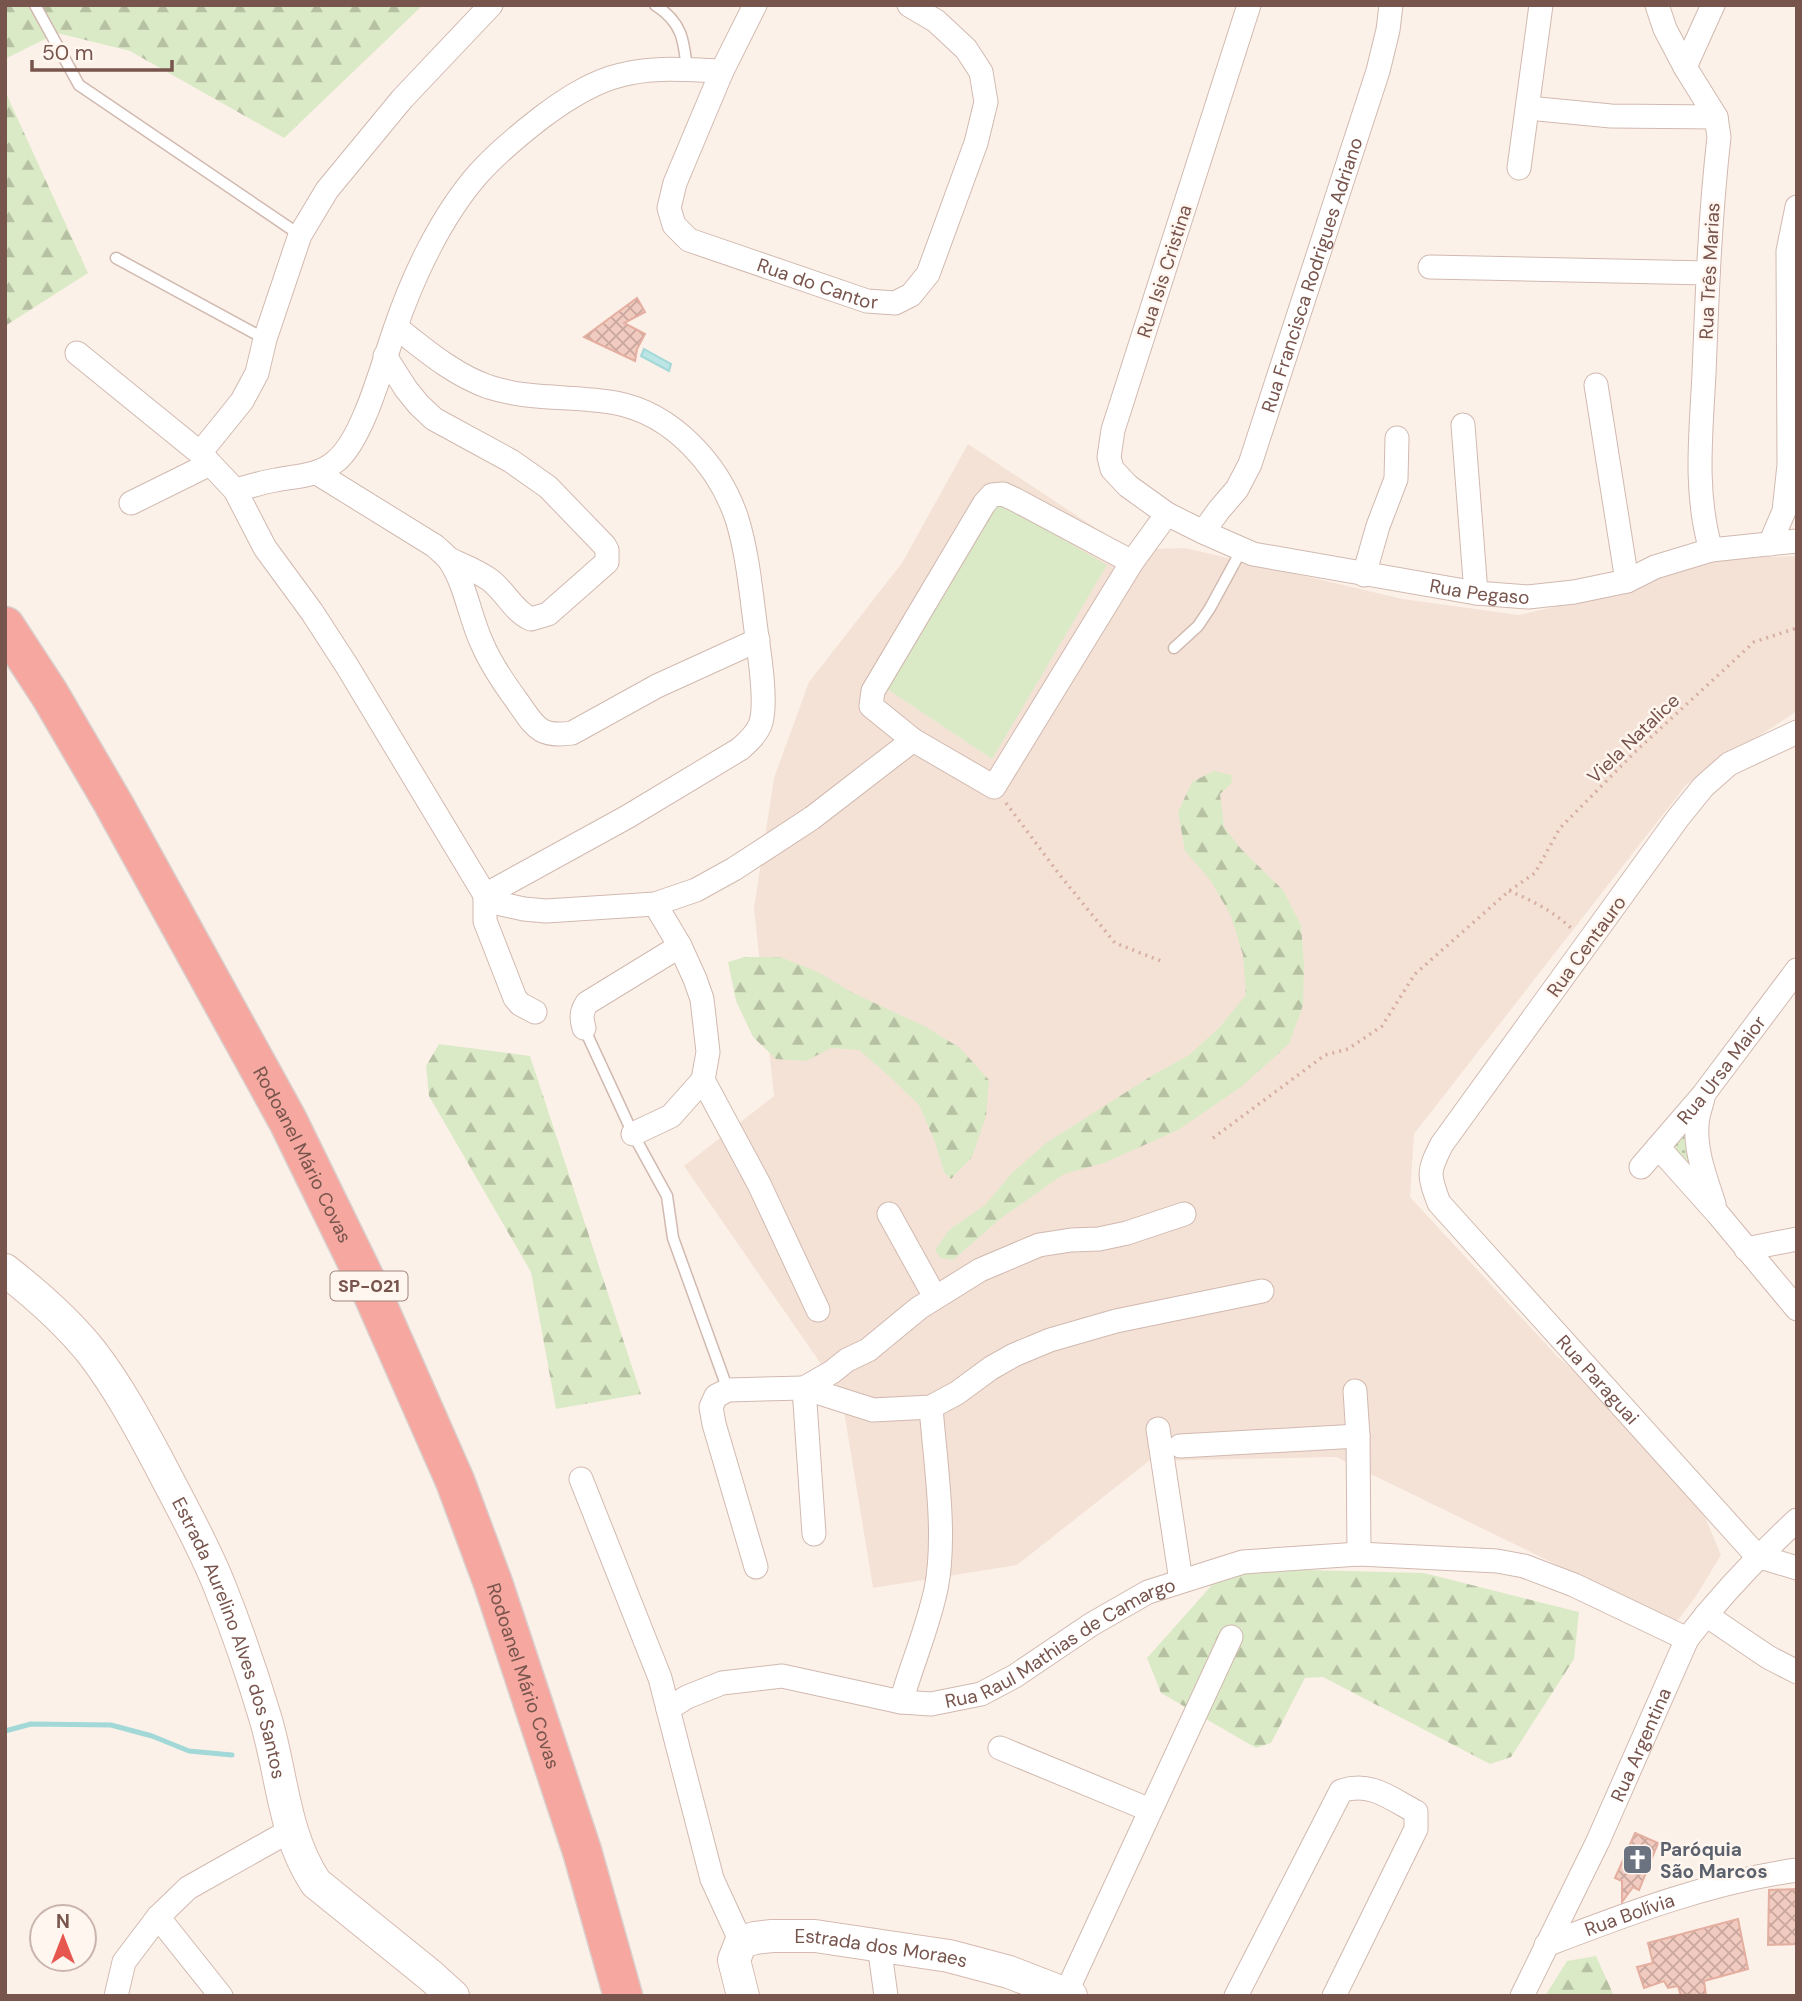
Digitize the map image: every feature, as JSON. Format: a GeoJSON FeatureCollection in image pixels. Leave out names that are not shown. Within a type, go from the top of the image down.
{"type":"FeatureCollection","features":[{"type":"Feature","properties":{"kind":"highway","name":"Rodoanel Mário Covas"},"geometry":{"type":"LineString","coordinates":[[5,626],[50,695],[113,803],[247,1045],[295,1133],[373,1295],[456,1481],[493,1583],[582,1851],[622,1996]]}},
{"type":"Feature","properties":{"kind":"main road","name":"Estrada Aurelino Alves dos Santos"},"geometry":{"type":"LineString","coordinates":[[5,1270],[35,1293],[92,1353],[116,1387],[189,1520],[219,1585],[245,1654],[267,1721],[291,1830],[305,1867],[316,1883],[453,1996]]}},
{"type":"Feature","properties":{"kind":"main road","name":"Estrada dos Moraes"},"geometry":{"type":"LineString","coordinates":[[741,1942],[772,1936],[815,1937],[949,1956],[1009,1972],[1068,1995]]}},
{"type":"Feature","properties":{"kind":"main road"},"geometry":{"type":"LineString","coordinates":[[741,1942],[734,1960],[743,1996]]}},
{"type":"Feature","properties":{"kind":"street"},"geometry":{"type":"LineString","coordinates":[[131,503],[205,458],[257,373],[265,339],[300,236],[327,190],[402,99],[491,5]]}},
{"type":"Feature","properties":{"kind":"street","name":"Rua do Cantor"},"geometry":{"type":"LineString","coordinates":[[755,5],[722,71],[676,183],[669,208],[674,225],[689,240],[867,301],[895,303],[911,295],[928,274],[976,144],[986,102],[981,72],[966,49],[936,21],[909,5]]}},
{"type":"Feature","properties":{"kind":"street","name":"Rua Isis Cristina"},"geometry":{"type":"LineString","coordinates":[[1167,514],[1128,486],[1112,469],[1109,457],[1113,430],[1249,5]]}},
{"type":"Feature","properties":{"kind":"street","name":"Rua Francisca Rodrigues Adriano"},"geometry":{"type":"LineString","coordinates":[[1203,532],[1237,489],[1250,464],[1378,71],[1391,5]]}},
{"type":"Feature","properties":{"kind":"street"},"geometry":{"type":"LineString","coordinates":[[1519,168],[1541,5]]}},
{"type":"Feature","properties":{"kind":"street"},"geometry":{"type":"LineString","coordinates":[[1657,5],[1665,29],[1685,67],[1717,117]]}},
{"type":"Feature","properties":{"kind":"street"},"geometry":{"type":"LineString","coordinates":[[1685,67],[1713,5]]}},
{"type":"Feature","properties":{"kind":"street"},"geometry":{"type":"LineString","coordinates":[[235,490],[317,473],[335,462],[347,450],[355,436],[422,262],[449,214],[478,174],[516,137],[566,99],[603,80],[624,74],[722,71]]}},
{"type":"Feature","properties":{"kind":"street"},"geometry":{"type":"LineString","coordinates":[[1528,108],[1611,116],[1717,117]]}},
{"type":"Feature","properties":{"kind":"street","name":"Rua Três Marias"},"geometry":{"type":"LineString","coordinates":[[1711,550],[1704,529],[1700,467],[1708,273],[1719,137],[1717,117]]}},
{"type":"Feature","properties":{"kind":"street"},"geometry":{"type":"LineString","coordinates":[[1770,544],[1784,511],[1789,465],[1788,251],[1797,207]]}},
{"type":"Feature","properties":{"kind":"street"},"geometry":{"type":"LineString","coordinates":[[1430,267],[1708,273]]}},
{"type":"Feature","properties":{"kind":"street"},"geometry":{"type":"LineString","coordinates":[[396,327],[446,365],[486,386],[521,395],[611,402],[632,407],[657,419],[682,436],[723,487],[736,519],[746,557],[764,704],[761,723],[753,737],[740,749],[627,817],[485,895]]}},
{"type":"Feature","properties":{"kind":"street"},"geometry":{"type":"LineString","coordinates":[[77,354],[205,458],[235,490],[265,548],[347,666],[485,895],[500,904],[547,911],[655,904],[696,890],[734,869],[812,818],[913,740]]}},
{"type":"Feature","properties":{"kind":"street"},"geometry":{"type":"LineString","coordinates":[[385,356],[406,389],[434,419],[510,461],[548,487],[604,545],[608,557],[607,562],[548,614],[531,619],[488,578],[449,559]]}},
{"type":"Feature","properties":{"kind":"street"},"geometry":{"type":"LineString","coordinates":[[1596,385],[1627,580]]}},
{"type":"Feature","properties":{"kind":"street"},"geometry":{"type":"LineString","coordinates":[[1463,425],[1476,593]]}},
{"type":"Feature","properties":{"kind":"street"},"geometry":{"type":"LineString","coordinates":[[1364,575],[1378,526],[1396,479],[1397,438]]}},
{"type":"Feature","properties":{"kind":"street"},"geometry":{"type":"LineString","coordinates":[[317,473],[435,546],[449,559],[456,570],[490,661],[535,726],[547,733],[572,733],[657,686],[758,640]]}},
{"type":"Feature","properties":{"kind":"street"},"geometry":{"type":"LineString","coordinates":[[1132,562],[1014,499],[1003,494],[992,495],[984,504],[873,691],[871,706],[913,740],[994,787],[1132,562],[1167,514]]}},
{"type":"Feature","properties":{"kind":"street","name":"Rua Pegaso"},"geometry":{"type":"LineString","coordinates":[[1167,514],[1253,554],[1476,593],[1528,597],[1574,592],[1627,580],[1655,567],[1711,550],[1797,541]]}},
{"type":"Feature","properties":{"kind":"street","name":"Rua Centauro"},"geometry":{"type":"LineString","coordinates":[[1439,1203],[1430,1180],[1433,1162],[1442,1144],[1678,818],[1703,787],[1729,764],[1797,732]]}},
{"type":"Feature","properties":{"kind":"street"},"geometry":{"type":"LineString","coordinates":[[485,895],[485,921],[515,998],[535,1012]]}},
{"type":"Feature","properties":{"kind":"street"},"geometry":{"type":"LineString","coordinates":[[633,1134],[671,1116],[702,1080],[708,1052],[702,999],[695,978],[655,904]]}},
{"type":"Feature","properties":{"kind":"street"},"geometry":{"type":"LineString","coordinates":[[584,1028],[582,1010],[587,1003],[680,946]]}},
{"type":"Feature","properties":{"kind":"street","name":"Rua Ursa Maior"},"geometry":{"type":"LineString","coordinates":[[1642,1167],[1703,1095],[1797,970]]}},
{"type":"Feature","properties":{"kind":"street"},"geometry":{"type":"LineString","coordinates":[[702,1080],[759,1184],[818,1310]]}},
{"type":"Feature","properties":{"kind":"street"},"geometry":{"type":"LineString","coordinates":[[1703,1095],[1696,1123],[1697,1141],[1717,1213]]}},
{"type":"Feature","properties":{"kind":"street"},"geometry":{"type":"LineString","coordinates":[[1658,1147],[1797,1309]]}},
{"type":"Feature","properties":{"kind":"street","name":"Rua Paraguai"},"geometry":{"type":"LineString","coordinates":[[1439,1203],[1757,1556]]}},
{"type":"Feature","properties":{"kind":"street"},"geometry":{"type":"LineString","coordinates":[[889,1214],[935,1297]]}},
{"type":"Feature","properties":{"kind":"street"},"geometry":{"type":"LineString","coordinates":[[804,1388],[868,1350],[935,1297],[979,1270],[1039,1245],[1099,1239],[1127,1233],[1184,1214]]}},
{"type":"Feature","properties":{"kind":"street"},"geometry":{"type":"LineString","coordinates":[[1746,1249],[1797,1239]]}},
{"type":"Feature","properties":{"kind":"street"},"geometry":{"type":"LineString","coordinates":[[756,1567],[714,1424],[711,1407],[716,1396],[729,1390],[804,1388],[873,1410],[931,1406],[957,1393],[1014,1355],[1050,1340],[1116,1321],[1262,1291]]}},
{"type":"Feature","properties":{"kind":"street"},"geometry":{"type":"LineString","coordinates":[[804,1388],[814,1534]]}},
{"type":"Feature","properties":{"kind":"street"},"geometry":{"type":"LineString","coordinates":[[1355,1391],[1359,1554]]}},
{"type":"Feature","properties":{"kind":"street"},"geometry":{"type":"LineString","coordinates":[[901,1702],[927,1622],[936,1587],[940,1552],[931,1406]]}},
{"type":"Feature","properties":{"kind":"street"},"geometry":{"type":"LineString","coordinates":[[1158,1429],[1181,1581]]}},
{"type":"Feature","properties":{"kind":"street"},"geometry":{"type":"LineString","coordinates":[[1180,1446],[1358,1436]]}},
{"type":"Feature","properties":{"kind":"street"},"geometry":{"type":"LineString","coordinates":[[581,1479],[660,1678],[712,1880],[741,1942]]}},
{"type":"Feature","properties":{"kind":"street","name":"Rua Argentina"},"geometry":{"type":"LineString","coordinates":[[1522,1996],[1598,1841],[1687,1639],[1757,1556],[1797,1520]]}},
{"type":"Feature","properties":{"kind":"street","name":"Rua Raul Mathias de Camargo"},"geometry":{"type":"LineString","coordinates":[[668,1709],[687,1697],[722,1684],[782,1676],[901,1702],[931,1704],[981,1694],[1015,1676],[1092,1624],[1149,1592],[1244,1562],[1359,1554],[1497,1561],[1524,1566],[1574,1585],[1687,1639]]}},
{"type":"Feature","properties":{"kind":"street"},"geometry":{"type":"LineString","coordinates":[[1757,1556],[1797,1568]]}},
{"type":"Feature","properties":{"kind":"street"},"geometry":{"type":"LineString","coordinates":[[1706,1615],[1768,1657],[1797,1672]]}},
{"type":"Feature","properties":{"kind":"street"},"geometry":{"type":"LineString","coordinates":[[1068,1995],[1231,1637]]}},
{"type":"Feature","properties":{"kind":"street"},"geometry":{"type":"LineString","coordinates":[[1000,1748],[1150,1810]]}},
{"type":"Feature","properties":{"kind":"street"},"geometry":{"type":"LineString","coordinates":[[1236,1996],[1341,1791],[1355,1786],[1374,1789],[1416,1812],[1416,1829],[1334,1996]]}},
{"type":"Feature","properties":{"kind":"street"},"geometry":{"type":"LineString","coordinates":[[116,1996],[124,1962],[158,1917],[188,1888],[291,1830]]}},
{"type":"Feature","properties":{"kind":"street","name":"Rua Bolívia"},"geometry":{"type":"LineString","coordinates":[[1546,1945],[1625,1914],[1699,1892],[1797,1870]]}},
{"type":"Feature","properties":{"kind":"street"},"geometry":{"type":"LineString","coordinates":[[158,1917],[221,1996]]}},
{"type":"Feature","properties":{"kind":"street"},"geometry":{"type":"LineString","coordinates":[[879,1945],[886,1996]]}},
{"type":"Feature","properties":{"kind":"lane"},"geometry":{"type":"LineString","coordinates":[[36,5],[79,85],[300,236]]}},
{"type":"Feature","properties":{"kind":"lane"},"geometry":{"type":"LineString","coordinates":[[654,5],[668,13],[679,28],[687,70]]}},
{"type":"Feature","properties":{"kind":"lane"},"geometry":{"type":"LineString","coordinates":[[116,258],[265,339]]}},
{"type":"Feature","properties":{"kind":"lane"},"geometry":{"type":"LineString","coordinates":[[1174,648],[1198,626],[1242,549]]}},
{"type":"Feature","properties":{"kind":"lane"},"geometry":{"type":"LineString","coordinates":[[584,1028],[633,1134],[667,1196],[673,1238],[729,1390]]}},
{"type":"Feature","properties":{"kind":"path","name":"Viela Natalice"},"geometry":{"type":"LineString","coordinates":[[1213,1138],[1325,1055],[1348,1049],[1382,1026],[1415,974],[1508,891],[1535,873],[1560,828],[1636,751],[1754,642],[1797,628]]}},
{"type":"Feature","properties":{"kind":"path"},"geometry":{"type":"LineString","coordinates":[[994,787],[1115,943],[1161,961]]}},
{"type":"Feature","properties":{"kind":"path"},"geometry":{"type":"LineString","coordinates":[[1508,891],[1528,898],[1549,911],[1588,944]]}},
{"type":"Feature","properties":{"kind":"shaded area"},"geometry":{"type":"Polygon","coordinates":[[[968,444],[1129,550],[1185,548],[1403,599],[1519,615],[1621,592],[1708,559],[1797,556],[1797,711],[1686,785],[1414,1134],[1410,1197],[1558,1357],[1643,1432],[1692,1486],[1721,1555],[1676,1623],[1336,1457],[1149,1461],[1017,1565],[873,1588],[841,1393],[684,1166],[774,1096],[754,908],[774,778],[809,682],[902,563],[968,444]]]}},
{"type":"Feature","properties":{"kind":"green space"},"geometry":{"type":"Polygon","coordinates":[[[5,5],[423,5],[284,138],[130,51],[57,33],[5,59],[5,5]]]}},
{"type":"Feature","properties":{"kind":"green space"},"geometry":{"type":"Polygon","coordinates":[[[5,91],[88,273],[5,326],[5,91]]]}},
{"type":"Feature","properties":{"kind":"green space"},"geometry":{"type":"Polygon","coordinates":[[[999,502],[1107,565],[992,759],[887,689],[999,502]]]}},
{"type":"Feature","properties":{"kind":"green space"},"geometry":{"type":"Polygon","coordinates":[[[1214,771],[1231,775],[1232,783],[1220,794],[1224,827],[1241,849],[1283,890],[1301,925],[1303,1005],[1289,1044],[1241,1087],[1178,1130],[1104,1163],[1064,1174],[1000,1219],[953,1260],[940,1258],[935,1250],[949,1230],[985,1205],[1012,1173],[1046,1143],[1189,1055],[1219,1028],[1246,995],[1243,955],[1231,916],[1211,881],[1185,851],[1178,812],[1192,782],[1214,771]]]}},
{"type":"Feature","properties":{"kind":"green space"},"geometry":{"type":"Polygon","coordinates":[[[745,957],[780,957],[818,972],[853,993],[926,1027],[960,1048],[989,1080],[986,1116],[972,1157],[951,1179],[944,1172],[919,1105],[859,1050],[831,1048],[806,1061],[776,1059],[753,1037],[736,1001],[728,962],[745,957]]]}},
{"type":"Feature","properties":{"kind":"green space"},"geometry":{"type":"Polygon","coordinates":[[[439,1044],[530,1056],[641,1394],[556,1409],[531,1272],[429,1096],[426,1066],[439,1044]]]}},
{"type":"Feature","properties":{"kind":"green space"},"geometry":{"type":"Polygon","coordinates":[[[1683,1134],[1685,1138],[1694,1171],[1671,1147],[1683,1134]]]}},
{"type":"Feature","properties":{"kind":"green space"},"geometry":{"type":"Polygon","coordinates":[[[1227,1568],[1424,1573],[1579,1612],[1574,1659],[1511,1757],[1490,1764],[1323,1677],[1305,1678],[1271,1743],[1256,1748],[1161,1693],[1147,1658],[1227,1568]]]}},
{"type":"Feature","properties":{"kind":"green space"},"geometry":{"type":"Polygon","coordinates":[[[1596,1956],[1614,1996],[1545,1996],[1567,1961],[1596,1956]]]}},
{"type":"Feature","properties":{"kind":"water"},"geometry":{"type":"Polygon","coordinates":[[[644,349],[671,364],[669,371],[641,356],[644,349]]]}},
{"type":"Feature","properties":{"kind":"building"},"geometry":{"type":"Polygon","coordinates":[[[637,298],[645,312],[624,323],[645,334],[637,349],[635,361],[584,337],[637,298]]]}},
{"type":"Feature","properties":{"kind":"building","name":"Paróquia São Marcos"},"geometry":{"type":"Polygon","coordinates":[[[1635,1833],[1658,1843],[1639,1890],[1633,1887],[1622,1902],[1622,1881],[1615,1878],[1635,1833]]]}},
{"type":"Feature","properties":{"kind":"building"},"geometry":{"type":"Polygon","coordinates":[[[1797,1889],[1797,1944],[1768,1945],[1769,1890],[1797,1889]]]}},
{"type":"Feature","properties":{"kind":"building"},"geometry":{"type":"Polygon","coordinates":[[[1738,1919],[1748,1969],[1704,1981],[1706,1996],[1681,1996],[1678,1986],[1668,1988],[1664,1981],[1644,1988],[1637,1967],[1653,1963],[1648,1943],[1738,1919]]]}},
{"type":"Feature","properties":{"kind":"waterway"},"geometry":{"type":"LineString","coordinates":[[5,1731],[31,1724],[111,1725],[152,1736],[189,1751],[232,1755]]}},
{"type":"Feature","properties":{"kind":"place","name":"Paróquia São Marcos"},"geometry":{"type":"Point","coordinates":[1637,1860]}}]}
